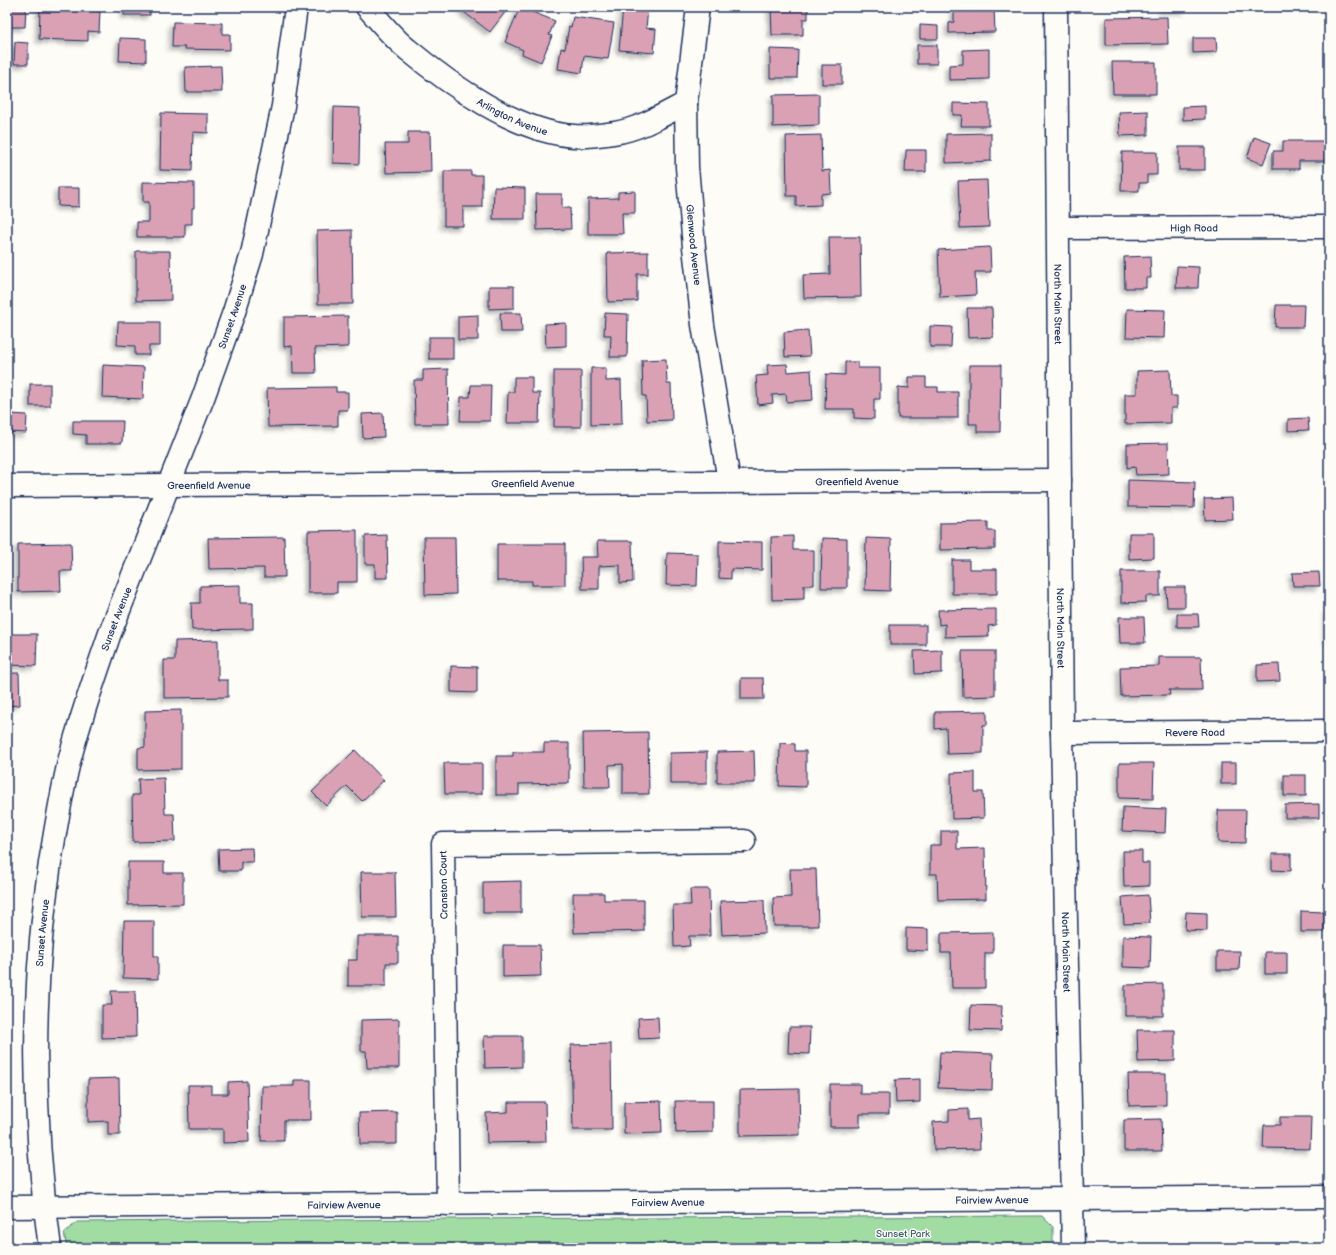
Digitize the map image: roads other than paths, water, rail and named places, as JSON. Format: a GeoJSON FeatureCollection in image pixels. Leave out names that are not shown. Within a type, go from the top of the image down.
{"type":"FeatureCollection","features":[{"type":"Feature","properties":{"kind":"street","name":"Sunset Avenue"},"geometry":{"type":"LineString","coordinates":[[50,1248],[44,1207],[38,1128],[36,1082],[36,997],[43,911],[58,815],[70,758],[110,633],[203,398],[229,326],[252,254],[283,106],[296,7]]}},
{"type":"Feature","properties":{"kind":"street","name":"Arlington Avenue"},"geometry":{"type":"LineString","coordinates":[[367,7],[406,48],[442,76],[478,101],[513,119],[538,129],[574,136],[614,133],[630,130],[658,118],[686,103]]}},
{"type":"Feature","properties":{"kind":"street","name":"Glenwood Avenue"},"geometry":{"type":"LineString","coordinates":[[698,7],[686,103],[687,167],[699,297],[729,481]]}},
{"type":"Feature","properties":{"kind":"street","name":"North Main Street"},"geometry":{"type":"LineString","coordinates":[[1056,7],[1062,733],[1073,1248]]}},
{"type":"Feature","properties":{"kind":"street","name":"High Road"},"geometry":{"type":"LineString","coordinates":[[1059,228],[1329,227]]}},
{"type":"Feature","properties":{"kind":"street","name":"Greenfield Avenue"},"geometry":{"type":"LineString","coordinates":[[7,486],[1060,480]]}},
{"type":"Feature","properties":{"kind":"street","name":"Revere Road"},"geometry":{"type":"LineString","coordinates":[[1062,733],[1329,731]]}},
{"type":"Feature","properties":{"kind":"street","name":"Cranston Court"},"geometry":{"type":"LineString","coordinates":[[448,1204],[443,844],[744,841]]}},
{"type":"Feature","properties":{"kind":"street","name":"Fairview Avenue"},"geometry":{"type":"LineString","coordinates":[[7,1207],[1329,1197]]}},
{"type":"Feature","properties":{"kind":"park label","name":"Sunset Park"},"geometry":{"type":"Point","coordinates":[903,1233]}}]}
